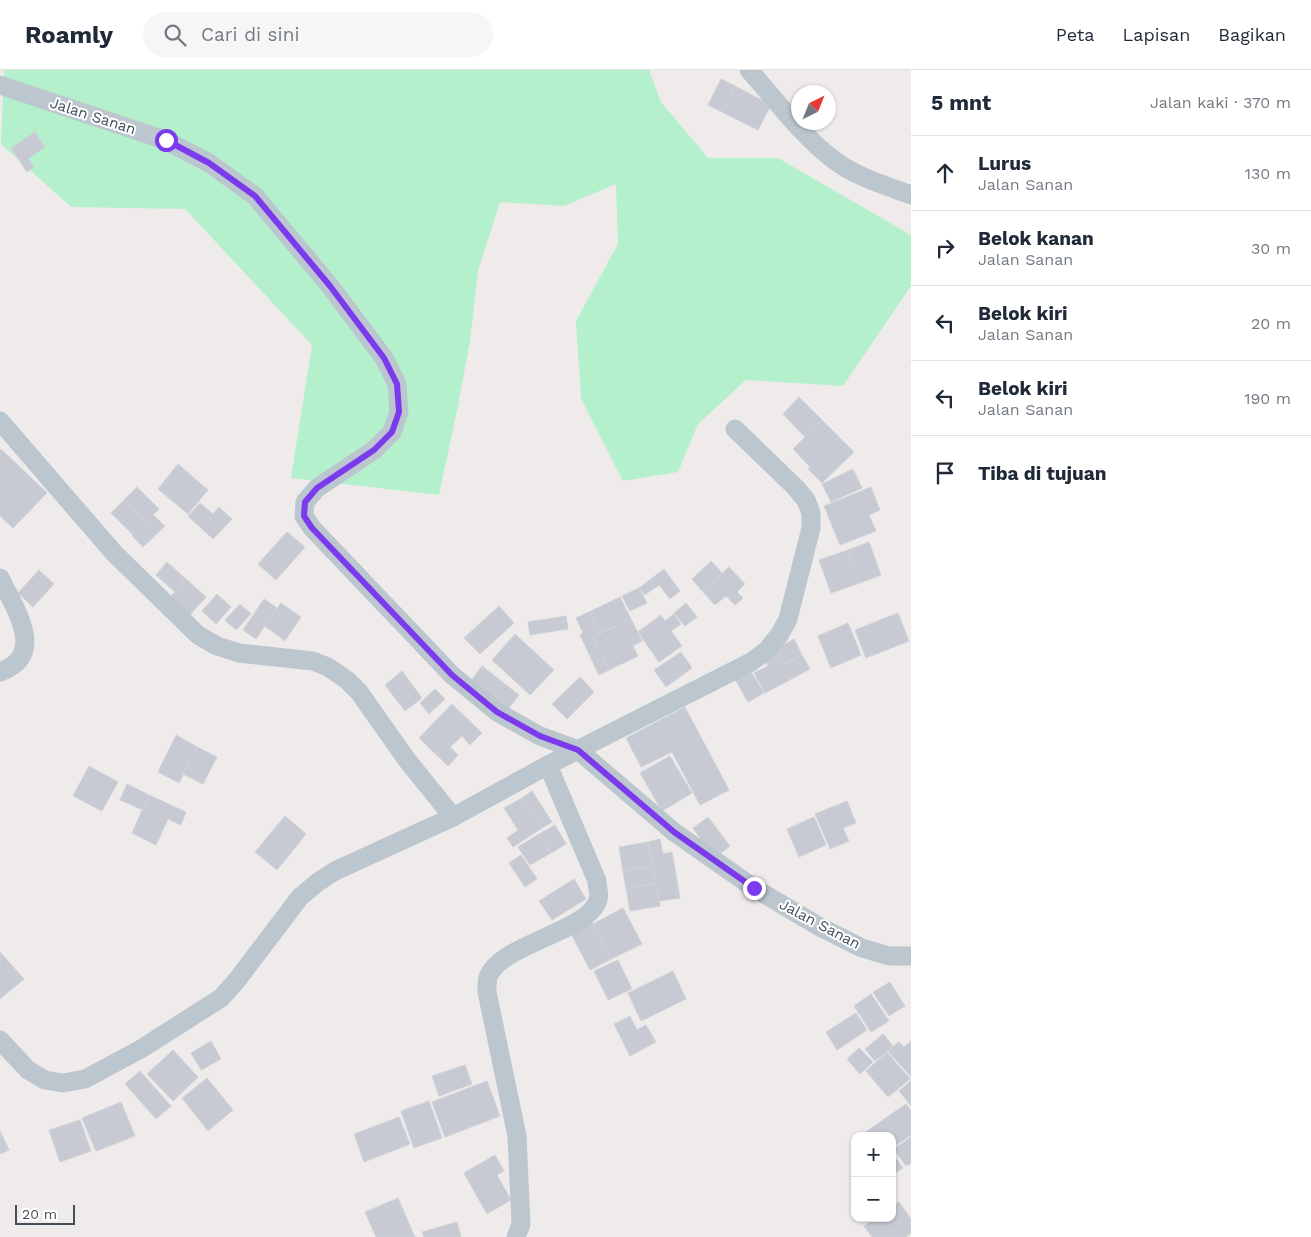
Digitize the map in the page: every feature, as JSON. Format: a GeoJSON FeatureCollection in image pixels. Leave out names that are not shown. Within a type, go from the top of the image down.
{"type":"FeatureCollection","features":[{"type":"Feature","properties":{"kind":"street"},"geometry":{"type":"LineString","coordinates":[[749,70],[812,140],[834,160],[859,174],[911,195]]}},
{"type":"Feature","properties":{"kind":"street","name":"Jalan Sanan"},"geometry":{"type":"LineString","coordinates":[[0,85],[166,140],[209,163],[255,196],[336,294],[384,358],[397,384],[399,412],[392,432],[374,450],[317,488],[305,502],[304,516],[318,535],[452,675],[497,712],[540,736],[578,750],[674,832],[754,888],[820,927],[862,948],[889,956],[911,956]]}},
{"type":"Feature","properties":{"kind":"street"},"geometry":{"type":"LineString","coordinates":[[0,421],[114,553],[198,635],[217,646],[239,653],[313,661],[328,667],[347,680],[359,692],[407,760],[453,817]]}},
{"type":"Feature","properties":{"kind":"street"},"geometry":{"type":"LineString","coordinates":[[0,1040],[28,1070],[45,1080],[63,1083],[85,1079],[141,1049],[221,998],[300,898],[318,882],[335,871],[453,817],[548,765],[751,662],[767,650],[780,634],[788,618],[811,528],[811,513],[806,500],[735,429]]}},
{"type":"Feature","properties":{"kind":"street"},"geometry":{"type":"LineString","coordinates":[[0,578],[24,629],[26,643],[20,658],[8,669],[0,672]]}},
{"type":"Feature","properties":{"kind":"street"},"geometry":{"type":"LineString","coordinates":[[516,1237],[521,1224],[517,1136],[487,992],[488,977],[496,966],[510,956],[581,919],[594,909],[599,898],[596,881],[548,765]]}},
{"type":"Feature","properties":{"kind":"green space"},"geometry":{"type":"Polygon","coordinates":[[[4,70],[649,70],[661,102],[708,158],[778,158],[911,235],[911,286],[843,386],[746,380],[698,424],[678,472],[623,481],[581,399],[576,321],[618,244],[616,184],[564,206],[500,202],[478,271],[470,341],[439,495],[291,478],[312,345],[185,209],[71,207],[1,144],[4,70]]]}},
{"type":"Feature","properties":{"kind":"building"},"geometry":{"type":"Polygon","coordinates":[[[721,79],[735,86],[722,112],[708,105],[721,79]]]}},
{"type":"Feature","properties":{"kind":"building"},"geometry":{"type":"Polygon","coordinates":[[[735,86],[771,105],[758,130],[722,112],[735,86]]]}},
{"type":"Feature","properties":{"kind":"building"},"geometry":{"type":"Polygon","coordinates":[[[35,132],[45,147],[28,159],[34,167],[27,172],[11,148],[35,132]]]}},
{"type":"Feature","properties":{"kind":"building"},"geometry":{"type":"Polygon","coordinates":[[[799,397],[822,420],[805,437],[783,414],[799,397]]]}},
{"type":"Feature","properties":{"kind":"building"},"geometry":{"type":"Polygon","coordinates":[[[822,420],[839,437],[810,467],[793,449],[822,420]]]}},
{"type":"Feature","properties":{"kind":"building"},"geometry":{"type":"Polygon","coordinates":[[[839,437],[854,452],[822,483],[808,469],[839,437]]]}},
{"type":"Feature","properties":{"kind":"building"},"geometry":{"type":"Polygon","coordinates":[[[1,449],[47,493],[13,528],[0,516],[1,449]]]}},
{"type":"Feature","properties":{"kind":"building"},"geometry":{"type":"Polygon","coordinates":[[[178,464],[208,490],[188,514],[158,489],[178,464]]]}},
{"type":"Feature","properties":{"kind":"building"},"geometry":{"type":"Polygon","coordinates":[[[853,469],[862,488],[831,502],[822,484],[853,469]]]}},
{"type":"Feature","properties":{"kind":"building"},"geometry":{"type":"Polygon","coordinates":[[[137,487],[159,509],[146,522],[124,500],[137,487]]]}},
{"type":"Feature","properties":{"kind":"building"},"geometry":{"type":"Polygon","coordinates":[[[871,487],[880,510],[869,515],[876,531],[840,545],[824,506],[871,487]]]}},
{"type":"Feature","properties":{"kind":"building"},"geometry":{"type":"Polygon","coordinates":[[[124,500],[146,522],[133,535],[111,513],[124,500]]]}},
{"type":"Feature","properties":{"kind":"building"},"geometry":{"type":"Polygon","coordinates":[[[200,503],[213,514],[219,507],[232,519],[213,539],[188,516],[200,503]]]}},
{"type":"Feature","properties":{"kind":"building"},"geometry":{"type":"Polygon","coordinates":[[[153,515],[165,526],[143,547],[132,536],[153,515]]]}},
{"type":"Feature","properties":{"kind":"building"},"geometry":{"type":"Polygon","coordinates":[[[287,532],[305,547],[276,580],[258,564],[287,532]]]}},
{"type":"Feature","properties":{"kind":"building"},"geometry":{"type":"Polygon","coordinates":[[[869,542],[881,575],[860,583],[848,550],[869,542]]]}},
{"type":"Feature","properties":{"kind":"building"},"geometry":{"type":"Polygon","coordinates":[[[848,550],[860,583],[831,593],[819,560],[848,550]]]}},
{"type":"Feature","properties":{"kind":"building"},"geometry":{"type":"Polygon","coordinates":[[[711,561],[722,573],[703,592],[692,579],[711,561]]]}},
{"type":"Feature","properties":{"kind":"building"},"geometry":{"type":"Polygon","coordinates":[[[167,562],[186,579],[175,592],[156,575],[167,562]]]}},
{"type":"Feature","properties":{"kind":"building"},"geometry":{"type":"Polygon","coordinates":[[[729,567],[745,584],[737,592],[743,598],[735,605],[726,596],[715,605],[703,592],[729,567]]]}},
{"type":"Feature","properties":{"kind":"building"},"geometry":{"type":"Polygon","coordinates":[[[664,569],[680,591],[670,599],[659,585],[645,595],[639,588],[664,569]]]}},
{"type":"Feature","properties":{"kind":"building"},"geometry":{"type":"Polygon","coordinates":[[[39,570],[54,584],[33,607],[18,593],[39,570]]]}},
{"type":"Feature","properties":{"kind":"building"},"geometry":{"type":"Polygon","coordinates":[[[186,579],[206,597],[187,618],[167,601],[186,579]]]}},
{"type":"Feature","properties":{"kind":"building"},"geometry":{"type":"Polygon","coordinates":[[[639,588],[647,603],[630,611],[622,596],[639,588]]]}},
{"type":"Feature","properties":{"kind":"building"},"geometry":{"type":"Polygon","coordinates":[[[217,594],[231,607],[216,624],[202,611],[217,594]]]}},
{"type":"Feature","properties":{"kind":"building"},"geometry":{"type":"Polygon","coordinates":[[[620,597],[631,619],[600,633],[589,612],[620,597]]]}},
{"type":"Feature","properties":{"kind":"building"},"geometry":{"type":"Polygon","coordinates":[[[264,599],[277,608],[256,639],[243,630],[264,599]]]}},
{"type":"Feature","properties":{"kind":"building"},"geometry":{"type":"Polygon","coordinates":[[[281,603],[301,617],[285,641],[265,626],[281,603]]]}},
{"type":"Feature","properties":{"kind":"building"},"geometry":{"type":"Polygon","coordinates":[[[686,603],[697,617],[685,626],[674,613],[686,603]]]}},
{"type":"Feature","properties":{"kind":"building"},"geometry":{"type":"Polygon","coordinates":[[[240,604],[251,614],[236,630],[225,620],[240,604]]]}},
{"type":"Feature","properties":{"kind":"building"},"geometry":{"type":"Polygon","coordinates":[[[499,606],[514,623],[480,654],[464,638],[499,606]]]}},
{"type":"Feature","properties":{"kind":"building"},"geometry":{"type":"Polygon","coordinates":[[[589,612],[600,633],[593,637],[609,670],[599,675],[580,635],[583,633],[576,618],[589,612]]]}},
{"type":"Feature","properties":{"kind":"building"},"geometry":{"type":"Polygon","coordinates":[[[898,613],[909,641],[866,658],[855,630],[898,613]]]}},
{"type":"Feature","properties":{"kind":"building"},"geometry":{"type":"Polygon","coordinates":[[[674,614],[681,624],[671,631],[682,646],[659,662],[638,632],[661,615],[665,621],[674,614]]]}},
{"type":"Feature","properties":{"kind":"building"},"geometry":{"type":"Polygon","coordinates":[[[566,616],[568,629],[530,635],[528,622],[566,616]]]}},
{"type":"Feature","properties":{"kind":"building"},"geometry":{"type":"Polygon","coordinates":[[[631,619],[642,641],[633,646],[638,656],[609,670],[593,637],[631,619]]]}},
{"type":"Feature","properties":{"kind":"building"},"geometry":{"type":"Polygon","coordinates":[[[848,623],[861,655],[831,668],[818,636],[848,623]]]}},
{"type":"Feature","properties":{"kind":"building"},"geometry":{"type":"Polygon","coordinates":[[[515,634],[554,670],[530,695],[492,660],[515,634]]]}},
{"type":"Feature","properties":{"kind":"building"},"geometry":{"type":"Polygon","coordinates":[[[794,639],[802,655],[785,664],[776,649],[794,639]]]}},
{"type":"Feature","properties":{"kind":"building"},"geometry":{"type":"Polygon","coordinates":[[[776,649],[785,664],[802,655],[810,669],[765,693],[754,673],[768,666],[763,656],[776,649]]]}},
{"type":"Feature","properties":{"kind":"building"},"geometry":{"type":"Polygon","coordinates":[[[681,652],[692,668],[666,687],[654,670],[681,652]]]}},
{"type":"Feature","properties":{"kind":"building"},"geometry":{"type":"Polygon","coordinates":[[[482,666],[519,695],[505,713],[468,685],[482,666]]]}},
{"type":"Feature","properties":{"kind":"building"},"geometry":{"type":"Polygon","coordinates":[[[750,670],[764,693],[748,702],[735,679],[750,670]]]}},
{"type":"Feature","properties":{"kind":"building"},"geometry":{"type":"Polygon","coordinates":[[[402,671],[422,698],[405,711],[385,685],[402,671]]]}},
{"type":"Feature","properties":{"kind":"building"},"geometry":{"type":"Polygon","coordinates":[[[580,677],[594,692],[567,719],[552,704],[580,677]]]}},
{"type":"Feature","properties":{"kind":"building"},"geometry":{"type":"Polygon","coordinates":[[[435,689],[445,699],[429,714],[420,703],[435,689]]]}},
{"type":"Feature","properties":{"kind":"building"},"geometry":{"type":"Polygon","coordinates":[[[452,704],[482,733],[470,745],[462,736],[450,747],[458,755],[448,766],[419,738],[452,704]]]}},
{"type":"Feature","properties":{"kind":"building"},"geometry":{"type":"Polygon","coordinates":[[[685,707],[729,790],[700,805],[672,752],[641,767],[626,738],[685,707]]]}},
{"type":"Feature","properties":{"kind":"building"},"geometry":{"type":"Polygon","coordinates":[[[176,735],[197,747],[179,783],[158,772],[176,735]]]}},
{"type":"Feature","properties":{"kind":"building"},"geometry":{"type":"Polygon","coordinates":[[[197,747],[217,757],[203,784],[183,774],[197,747]]]}},
{"type":"Feature","properties":{"kind":"building"},"geometry":{"type":"Polygon","coordinates":[[[670,756],[692,793],[662,811],[640,773],[670,756]]]}},
{"type":"Feature","properties":{"kind":"building"},"geometry":{"type":"Polygon","coordinates":[[[89,766],[118,782],[102,811],[73,796],[89,766]]]}},
{"type":"Feature","properties":{"kind":"building"},"geometry":{"type":"Polygon","coordinates":[[[127,784],[149,795],[143,810],[120,800],[127,784]]]}},
{"type":"Feature","properties":{"kind":"building"},"geometry":{"type":"Polygon","coordinates":[[[532,791],[552,822],[542,828],[522,798],[532,791]]]}},
{"type":"Feature","properties":{"kind":"building"},"geometry":{"type":"Polygon","coordinates":[[[149,795],[186,812],[181,825],[168,819],[156,845],[132,833],[149,795]]]}},
{"type":"Feature","properties":{"kind":"building"},"geometry":{"type":"Polygon","coordinates":[[[522,798],[542,828],[513,847],[507,838],[518,830],[504,808],[522,798]]]}},
{"type":"Feature","properties":{"kind":"building"},"geometry":{"type":"Polygon","coordinates":[[[847,801],[856,823],[843,828],[849,841],[830,849],[815,814],[847,801]]]}},
{"type":"Feature","properties":{"kind":"building"},"geometry":{"type":"Polygon","coordinates":[[[285,816],[306,834],[277,870],[255,852],[285,816]]]}},
{"type":"Feature","properties":{"kind":"building"},"geometry":{"type":"Polygon","coordinates":[[[708,817],[730,846],[714,858],[693,828],[708,817]]]}},
{"type":"Feature","properties":{"kind":"building"},"geometry":{"type":"Polygon","coordinates":[[[814,817],[826,845],[799,857],[787,829],[814,817]]]}},
{"type":"Feature","properties":{"kind":"building"},"geometry":{"type":"Polygon","coordinates":[[[555,825],[566,844],[551,853],[539,834],[555,825]]]}},
{"type":"Feature","properties":{"kind":"building"},"geometry":{"type":"Polygon","coordinates":[[[539,834],[551,853],[530,865],[518,847],[539,834]]]}},
{"type":"Feature","properties":{"kind":"building"},"geometry":{"type":"Polygon","coordinates":[[[660,839],[663,854],[672,852],[680,898],[659,901],[648,842],[660,839]]]}},
{"type":"Feature","properties":{"kind":"building"},"geometry":{"type":"Polygon","coordinates":[[[648,842],[653,866],[623,871],[619,847],[648,842]]]}},
{"type":"Feature","properties":{"kind":"building"},"geometry":{"type":"Polygon","coordinates":[[[521,855],[537,879],[525,887],[509,863],[521,855]]]}},
{"type":"Feature","properties":{"kind":"building"},"geometry":{"type":"Polygon","coordinates":[[[653,866],[656,883],[626,888],[623,871],[653,866]]]}},
{"type":"Feature","properties":{"kind":"building"},"geometry":{"type":"Polygon","coordinates":[[[574,879],[586,899],[552,920],[539,901],[574,879]]]}},
{"type":"Feature","properties":{"kind":"building"},"geometry":{"type":"Polygon","coordinates":[[[656,883],[660,906],[630,911],[626,888],[656,883]]]}},
{"type":"Feature","properties":{"kind":"building"},"geometry":{"type":"Polygon","coordinates":[[[623,908],[642,944],[611,959],[593,924],[623,908]]]}},
{"type":"Feature","properties":{"kind":"building"},"geometry":{"type":"Polygon","coordinates":[[[589,917],[611,959],[590,970],[568,928],[589,917]]]}},
{"type":"Feature","properties":{"kind":"building"},"geometry":{"type":"Polygon","coordinates":[[[0,952],[24,979],[0,999],[0,952]]]}},
{"type":"Feature","properties":{"kind":"building"},"geometry":{"type":"Polygon","coordinates":[[[618,960],[632,989],[608,1000],[594,971],[618,960]]]}},
{"type":"Feature","properties":{"kind":"building"},"geometry":{"type":"Polygon","coordinates":[[[673,971],[686,999],[641,1021],[628,993],[673,971]]]}},
{"type":"Feature","properties":{"kind":"building"},"geometry":{"type":"Polygon","coordinates":[[[890,982],[905,1006],[889,1016],[873,992],[890,982]]]}},
{"type":"Feature","properties":{"kind":"building"},"geometry":{"type":"Polygon","coordinates":[[[871,994],[889,1021],[871,1032],[854,1006],[871,994]]]}},
{"type":"Feature","properties":{"kind":"building"},"geometry":{"type":"Polygon","coordinates":[[[856,1013],[867,1030],[837,1050],[826,1032],[856,1013]]]}},
{"type":"Feature","properties":{"kind":"building"},"geometry":{"type":"Polygon","coordinates":[[[630,1016],[637,1030],[646,1025],[656,1042],[630,1056],[614,1024],[630,1016]]]}},
{"type":"Feature","properties":{"kind":"building"},"geometry":{"type":"Polygon","coordinates":[[[883,1034],[893,1046],[875,1061],[865,1049],[883,1034]]]}},
{"type":"Feature","properties":{"kind":"building"},"geometry":{"type":"Polygon","coordinates":[[[211,1041],[221,1059],[201,1070],[191,1053],[211,1041]]]}},
{"type":"Feature","properties":{"kind":"building"},"geometry":{"type":"Polygon","coordinates":[[[911,1041],[911,1077],[888,1051],[899,1042],[904,1047],[911,1041]]]}},
{"type":"Feature","properties":{"kind":"building"},"geometry":{"type":"Polygon","coordinates":[[[859,1048],[873,1062],[860,1074],[847,1059],[859,1048]]]}},
{"type":"Feature","properties":{"kind":"building"},"geometry":{"type":"Polygon","coordinates":[[[173,1050],[198,1077],[173,1101],[147,1074],[173,1050]]]}},
{"type":"Feature","properties":{"kind":"building"},"geometry":{"type":"Polygon","coordinates":[[[887,1052],[910,1079],[888,1097],[866,1071],[887,1052]]]}},
{"type":"Feature","properties":{"kind":"building"},"geometry":{"type":"Polygon","coordinates":[[[465,1065],[472,1084],[439,1096],[432,1076],[465,1065]]]}},
{"type":"Feature","properties":{"kind":"building"},"geometry":{"type":"Polygon","coordinates":[[[140,1071],[171,1106],[156,1119],[125,1084],[140,1071]]]}},
{"type":"Feature","properties":{"kind":"building"},"geometry":{"type":"Polygon","coordinates":[[[207,1078],[233,1110],[208,1131],[182,1098],[207,1078]]]}},
{"type":"Feature","properties":{"kind":"building"},"geometry":{"type":"Polygon","coordinates":[[[487,1081],[500,1116],[445,1137],[432,1102],[487,1081]]]}},
{"type":"Feature","properties":{"kind":"building"},"geometry":{"type":"Polygon","coordinates":[[[911,1081],[911,1106],[899,1091],[911,1081]]]}},
{"type":"Feature","properties":{"kind":"building"},"geometry":{"type":"Polygon","coordinates":[[[429,1101],[442,1138],[414,1148],[401,1111],[429,1101]]]}},
{"type":"Feature","properties":{"kind":"building"},"geometry":{"type":"Polygon","coordinates":[[[121,1102],[135,1136],[96,1151],[82,1118],[121,1102]]]}},
{"type":"Feature","properties":{"kind":"building"},"geometry":{"type":"Polygon","coordinates":[[[906,1104],[911,1111],[911,1135],[896,1145],[896,1132],[866,1132],[906,1104]]]}},
{"type":"Feature","properties":{"kind":"building"},"geometry":{"type":"Polygon","coordinates":[[[399,1117],[410,1144],[364,1162],[354,1134],[399,1117]]]}},
{"type":"Feature","properties":{"kind":"building"},"geometry":{"type":"Polygon","coordinates":[[[80,1120],[91,1151],[60,1162],[49,1130],[80,1120]]]}},
{"type":"Feature","properties":{"kind":"building"},"geometry":{"type":"Polygon","coordinates":[[[0,1131],[9,1150],[0,1154],[0,1131]]]}},
{"type":"Feature","properties":{"kind":"building"},"geometry":{"type":"Polygon","coordinates":[[[911,1137],[911,1163],[906,1166],[896,1152],[896,1148],[911,1137]]]}},
{"type":"Feature","properties":{"kind":"building"},"geometry":{"type":"Polygon","coordinates":[[[495,1155],[504,1171],[497,1175],[511,1200],[487,1214],[464,1173],[495,1155]]]}},
{"type":"Feature","properties":{"kind":"building"},"geometry":{"type":"Polygon","coordinates":[[[896,1158],[903,1168],[896,1172],[896,1158]]]}},
{"type":"Feature","properties":{"kind":"building"},"geometry":{"type":"Polygon","coordinates":[[[398,1198],[415,1237],[376,1237],[365,1212],[398,1198]]]}},
{"type":"Feature","properties":{"kind":"building"},"geometry":{"type":"Polygon","coordinates":[[[899,1202],[911,1219],[911,1233],[906,1237],[872,1237],[864,1226],[870,1222],[896,1222],[896,1204],[899,1202]]]}},
{"type":"Feature","properties":{"kind":"building"},"geometry":{"type":"Polygon","coordinates":[[[457,1222],[461,1237],[424,1237],[422,1232],[457,1222]]]}},
{"type":"Feature","properties":{"kind":"route"},"geometry":{"type":"LineString","coordinates":[[166,140],[209,163],[255,196],[330,286],[384,358],[397,384],[399,412],[392,432],[374,450],[317,488],[305,502],[304,516],[312,528],[452,675],[497,712],[540,736],[578,750],[674,832],[754,888]]}}]}
